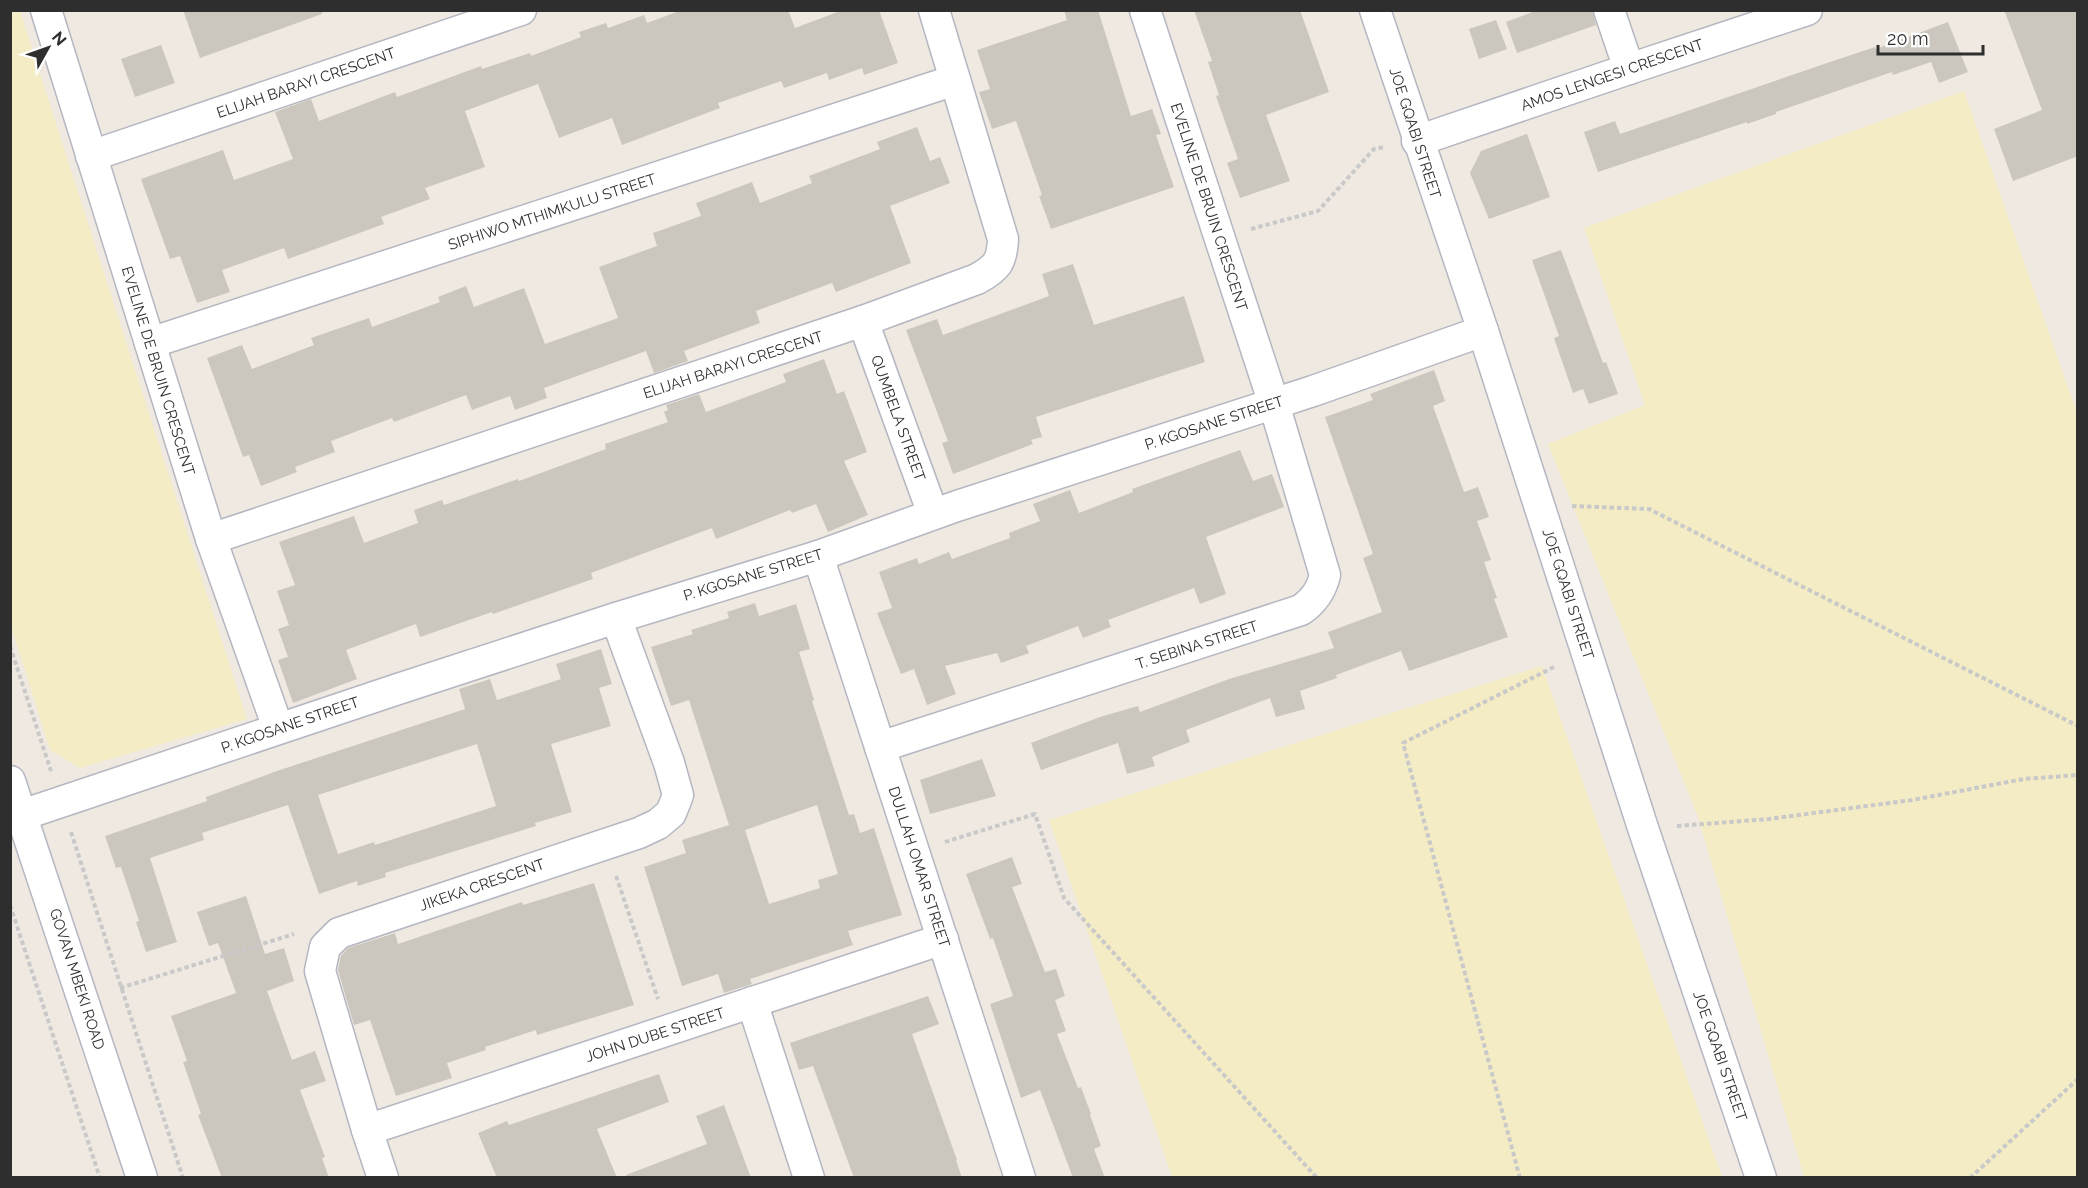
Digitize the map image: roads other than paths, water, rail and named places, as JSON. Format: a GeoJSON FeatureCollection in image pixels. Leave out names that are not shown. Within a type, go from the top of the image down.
{"type":"FeatureCollection","features":[{"type":"Feature","properties":{"kind":"street","name":"EVELINE DE BRUIN CRESCENT"},"geometry":{"type":"LineString","coordinates":[[46,10],[211,538],[278,728]]}},
{"type":"Feature","properties":{"kind":"street","name":"ELIJAH BARAYI CRESCENT"},"geometry":{"type":"LineString","coordinates":[[91,156],[474,18],[521,10]]}},
{"type":"Feature","properties":{"kind":"street","name":"ELIJAH BARAYI CRESCENT"},"geometry":{"type":"LineString","coordinates":[[211,538],[863,321],[977,279],[992,271],[1002,257],[1004,239],[934,10]]}},
{"type":"Feature","properties":{"kind":"street","name":"EVELINE DE BRUIN CRESCENT"},"geometry":{"type":"LineString","coordinates":[[1145,10],[1274,404]]}},
{"type":"Feature","properties":{"kind":"street","name":"JOE GQABI STREET"},"geometry":{"type":"LineString","coordinates":[[1375,10],[1761,1178]]}},
{"type":"Feature","properties":{"kind":"street"},"geometry":{"type":"LineString","coordinates":[[1609,10],[1629,69]]}},
{"type":"Feature","properties":{"kind":"street","name":"AMOS LENGESI CRESCENT"},"geometry":{"type":"LineString","coordinates":[[1418,141],[1807,10]]}},
{"type":"Feature","properties":{"kind":"street","name":"SIPHIWO MTHIMKULU STREET"},"geometry":{"type":"LineString","coordinates":[[150,343],[955,80]]}},
{"type":"Feature","properties":{"kind":"street","name":"QUMBELA STREET"},"geometry":{"type":"LineString","coordinates":[[863,321],[933,514]]}},
{"type":"Feature","properties":{"kind":"street","name":"P. KGOSANE STREET"},"geometry":{"type":"LineString","coordinates":[[22,815],[278,728],[616,618],[818,556],[933,514],[1274,404],[1483,332]]}},
{"type":"Feature","properties":{"kind":"street","name":"T. SEBINA STREET"},"geometry":{"type":"LineString","coordinates":[[880,747],[1284,617],[1311,603],[1319,593],[1325,575],[1274,404]]}},
{"type":"Feature","properties":{"kind":"street","name":"DULLAH OMAR STREET"},"geometry":{"type":"LineString","coordinates":[[818,556],[1020,1178]]}},
{"type":"Feature","properties":{"kind":"street","name":"JIKEKA CRESCENT"},"geometry":{"type":"LineString","coordinates":[[367,1130],[320,971],[325,947],[339,933],[639,834],[658,824],[671,813],[678,795],[669,763],[616,618]]}},
{"type":"Feature","properties":{"kind":"street","name":"GOVAN MBEKI ROAD"},"geometry":{"type":"LineString","coordinates":[[10,780],[142,1178]]}},
{"type":"Feature","properties":{"kind":"street","name":"JOHN DUBE STREET"},"geometry":{"type":"LineString","coordinates":[[367,1130],[943,939]]}},
{"type":"Feature","properties":{"kind":"street"},"geometry":{"type":"LineString","coordinates":[[752,1002],[808,1178]]}},
{"type":"Feature","properties":{"kind":"street"},"geometry":{"type":"LineString","coordinates":[[367,1130],[383,1178]]}}]}
